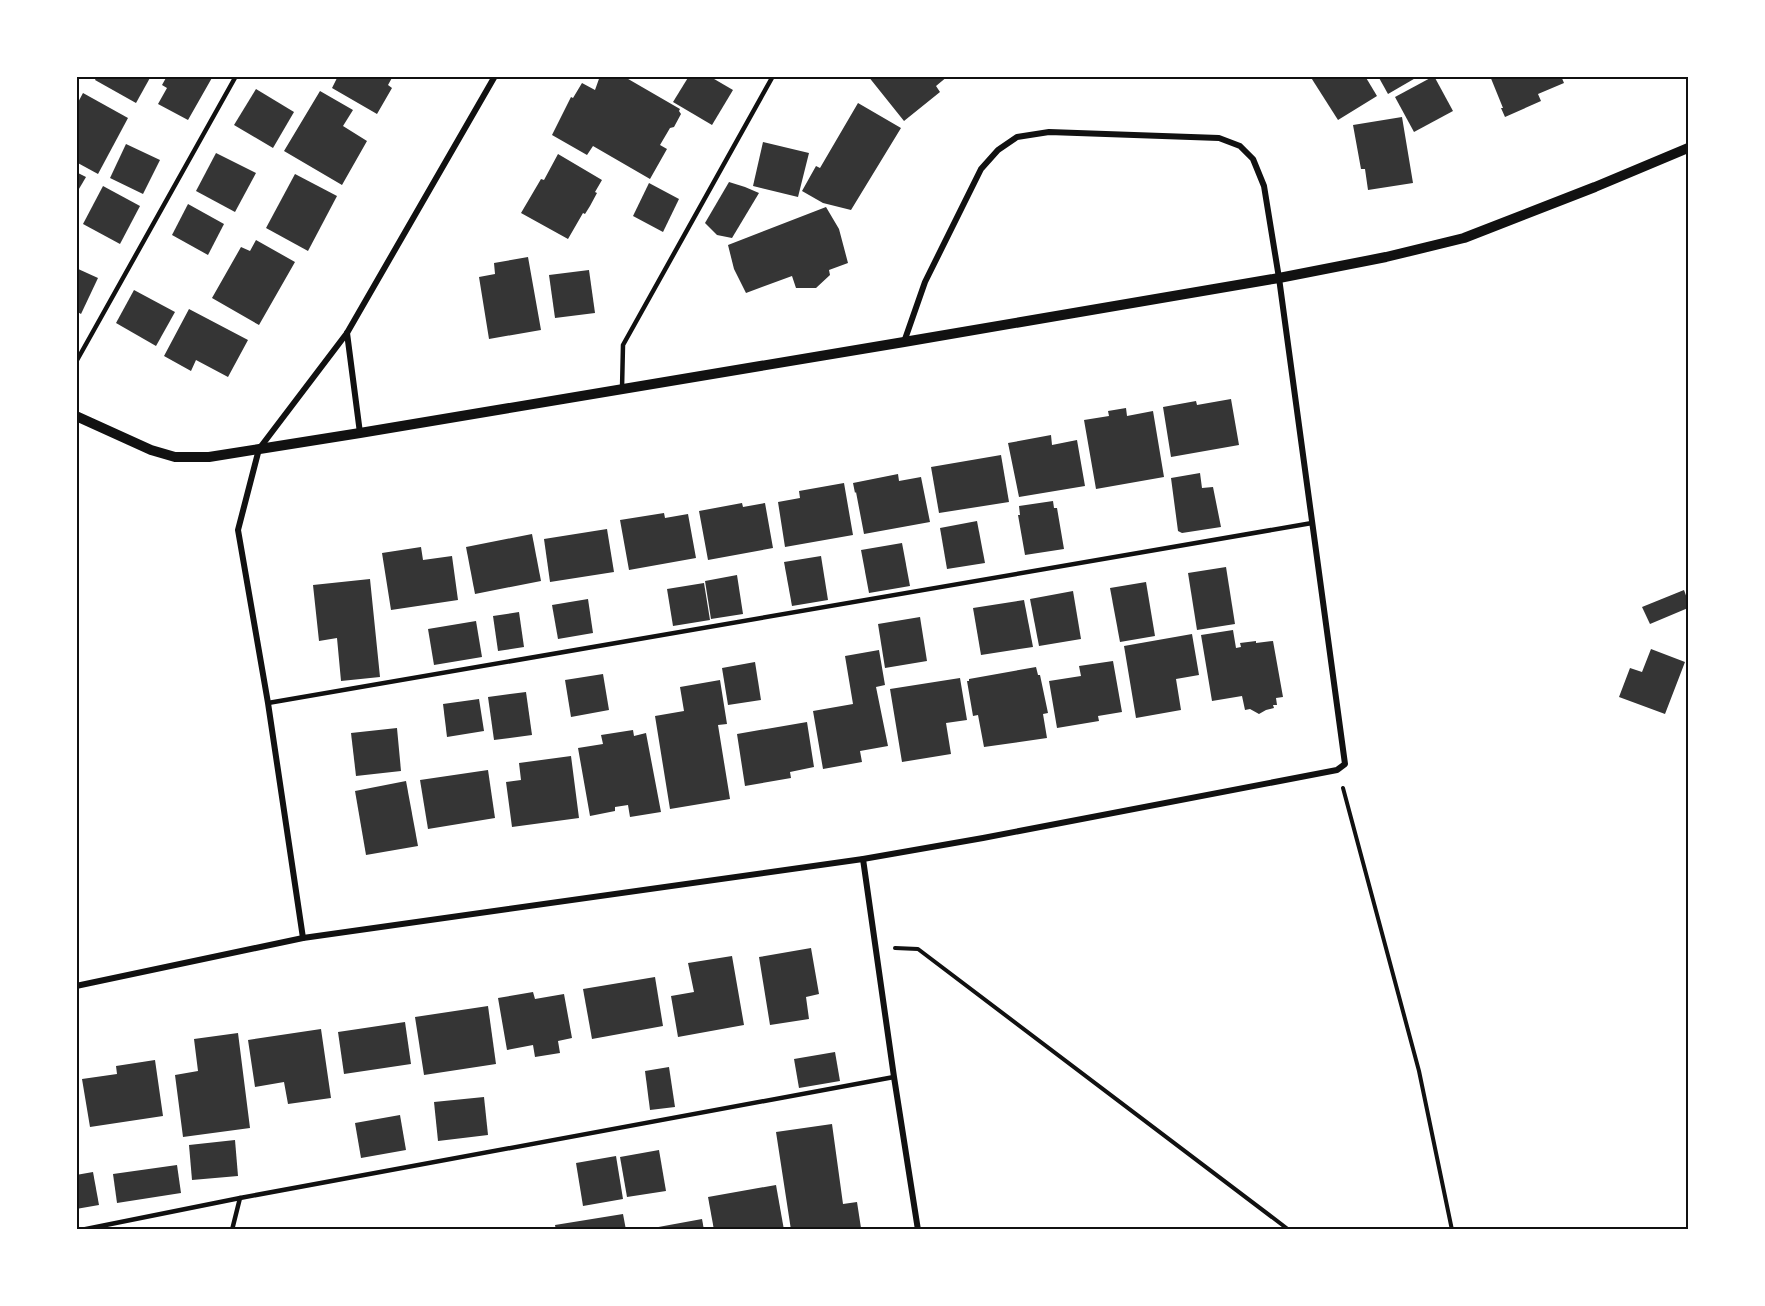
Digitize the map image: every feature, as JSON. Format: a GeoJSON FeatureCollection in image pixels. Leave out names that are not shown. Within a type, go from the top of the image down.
{"type":"FeatureCollection","features":[{"type":"Feature","properties":{"kind":"street"},"geometry":{"type":"LineString","coordinates":[[303,938],[268,703],[238,531],[260,449],[347,333],[495,76]]}},
{"type":"Feature","properties":{"kind":"street"},"geometry":{"type":"LineString","coordinates":[[76,986],[303,938],[863,859],[1337,770],[1345,764],[1279,278],[1264,186],[1252,159],[1240,146],[1219,138],[1049,132],[1017,137],[998,150],[981,169],[925,282],[904,342]]}},
{"type":"Feature","properties":{"kind":"street"},"geometry":{"type":"LineString","coordinates":[[76,416],[151,450],[175,457],[209,457],[360,433],[1279,278],[1386,257],[1464,238],[1689,148]]}},
{"type":"Feature","properties":{"kind":"street"},"geometry":{"type":"LineString","coordinates":[[347,333],[360,433]]}},
{"type":"Feature","properties":{"kind":"street"},"geometry":{"type":"LineString","coordinates":[[863,859],[918,1230]]}},
{"type":"Feature","properties":{"kind":"lane"},"geometry":{"type":"LineString","coordinates":[[76,362],[236,76]]}},
{"type":"Feature","properties":{"kind":"lane"},"geometry":{"type":"LineString","coordinates":[[622,389],[623,345],[773,76]]}},
{"type":"Feature","properties":{"kind":"lane"},"geometry":{"type":"LineString","coordinates":[[268,703],[1312,523]]}},
{"type":"Feature","properties":{"kind":"lane"},"geometry":{"type":"LineString","coordinates":[[81,1230],[240,1198],[894,1077]]}},
{"type":"Feature","properties":{"kind":"lane"},"geometry":{"type":"LineString","coordinates":[[232,1230],[240,1198]]}},
{"type":"Feature","properties":{"kind":"path"},"geometry":{"type":"LineString","coordinates":[[1337,770],[1419,1071],[1452,1230]]}},
{"type":"Feature","properties":{"kind":"path"},"geometry":{"type":"LineString","coordinates":[[876,947],[918,949],[1289,1230]]}},
{"type":"Feature","properties":{"kind":"building"},"geometry":{"type":"Polygon","coordinates":[[[97,76],[151,76],[136,103],[95,80],[97,76]]]}},
{"type":"Feature","properties":{"kind":"building"},"geometry":{"type":"Polygon","coordinates":[[[167,76],[213,76],[188,120],[158,104],[167,88],[162,85],[167,76]]]}},
{"type":"Feature","properties":{"kind":"building"},"geometry":{"type":"Polygon","coordinates":[[[338,76],[393,76],[388,85],[392,88],[377,114],[332,88],[338,76]]]}},
{"type":"Feature","properties":{"kind":"building"},"geometry":{"type":"Polygon","coordinates":[[[600,76],[623,76],[680,109],[681,114],[674,127],[670,128],[660,145],[667,149],[650,179],[593,146],[587,155],[552,135],[571,97],[573,98],[582,83],[595,90],[600,76]]]}},
{"type":"Feature","properties":{"kind":"building"},"geometry":{"type":"Polygon","coordinates":[[[689,76],[709,76],[733,90],[712,125],[673,102],[689,76]]]}},
{"type":"Feature","properties":{"kind":"building"},"geometry":{"type":"Polygon","coordinates":[[[868,76],[948,76],[936,86],[940,92],[904,121],[868,76]]]}},
{"type":"Feature","properties":{"kind":"building"},"geometry":{"type":"Polygon","coordinates":[[[1310,76],[1365,76],[1377,96],[1338,120],[1310,76]]]}},
{"type":"Feature","properties":{"kind":"building"},"geometry":{"type":"Polygon","coordinates":[[[1378,76],[1419,76],[1388,94],[1378,76]]]}},
{"type":"Feature","properties":{"kind":"building"},"geometry":{"type":"Polygon","coordinates":[[[1434,76],[1453,111],[1414,132],[1395,97],[1434,76]]]}},
{"type":"Feature","properties":{"kind":"building"},"geometry":{"type":"Polygon","coordinates":[[[1490,76],[1561,76],[1564,83],[1538,94],[1541,101],[1505,117],[1490,76]]]}},
{"type":"Feature","properties":{"kind":"building"},"geometry":{"type":"Polygon","coordinates":[[[256,89],[294,112],[273,148],[234,125],[256,89]]]}},
{"type":"Feature","properties":{"kind":"building"},"geometry":{"type":"Polygon","coordinates":[[[320,91],[353,110],[343,126],[367,141],[342,185],[284,151],[320,91]]]}},
{"type":"Feature","properties":{"kind":"building"},"geometry":{"type":"Polygon","coordinates":[[[83,93],[128,118],[98,174],[76,162],[76,106],[83,93]]]}},
{"type":"Feature","properties":{"kind":"building"},"geometry":{"type":"Polygon","coordinates":[[[858,103],[901,128],[851,210],[823,203],[802,191],[816,166],[820,168],[858,103]]]}},
{"type":"Feature","properties":{"kind":"building"},"geometry":{"type":"Polygon","coordinates":[[[1402,117],[1413,183],[1368,190],[1365,169],[1361,169],[1353,125],[1402,117]]]}},
{"type":"Feature","properties":{"kind":"building"},"geometry":{"type":"Polygon","coordinates":[[[763,142],[809,153],[798,197],[753,186],[763,142]]]}},
{"type":"Feature","properties":{"kind":"building"},"geometry":{"type":"Polygon","coordinates":[[[126,144],[160,160],[143,194],[110,178],[126,144]]]}},
{"type":"Feature","properties":{"kind":"building"},"geometry":{"type":"Polygon","coordinates":[[[216,153],[256,173],[235,212],[196,191],[216,153]]]}},
{"type":"Feature","properties":{"kind":"building"},"geometry":{"type":"Polygon","coordinates":[[[558,154],[602,180],[590,206],[585,214],[583,213],[568,239],[521,213],[541,179],[544,180],[558,154]]]}},
{"type":"Feature","properties":{"kind":"building"},"geometry":{"type":"Polygon","coordinates":[[[76,172],[86,177],[76,194],[76,172]]]}},
{"type":"Feature","properties":{"kind":"building"},"geometry":{"type":"Polygon","coordinates":[[[295,174],[337,196],[308,251],[266,228],[295,174]]]}},
{"type":"Feature","properties":{"kind":"building"},"geometry":{"type":"Polygon","coordinates":[[[729,182],[759,193],[732,238],[717,235],[705,223],[729,182]]]}},
{"type":"Feature","properties":{"kind":"building"},"geometry":{"type":"Polygon","coordinates":[[[649,183],[679,199],[663,232],[633,216],[649,183]]]}},
{"type":"Feature","properties":{"kind":"building"},"geometry":{"type":"Polygon","coordinates":[[[103,186],[140,206],[120,244],[83,224],[103,186]]]}},
{"type":"Feature","properties":{"kind":"building"},"geometry":{"type":"Polygon","coordinates":[[[188,204],[224,224],[208,255],[172,235],[188,204]]]}},
{"type":"Feature","properties":{"kind":"building"},"geometry":{"type":"Polygon","coordinates":[[[826,207],[839,229],[848,263],[829,270],[830,275],[816,288],[796,288],[792,276],[746,293],[734,269],[728,245],[826,207]]]}},
{"type":"Feature","properties":{"kind":"building"},"geometry":{"type":"Polygon","coordinates":[[[256,240],[295,262],[259,325],[212,298],[241,247],[250,251],[256,240]]]}},
{"type":"Feature","properties":{"kind":"building"},"geometry":{"type":"Polygon","coordinates":[[[528,257],[541,330],[489,339],[479,277],[495,274],[494,263],[528,257]]]}},
{"type":"Feature","properties":{"kind":"building"},"geometry":{"type":"Polygon","coordinates":[[[76,268],[98,278],[81,314],[76,311],[76,268]]]}},
{"type":"Feature","properties":{"kind":"building"},"geometry":{"type":"Polygon","coordinates":[[[589,270],[595,313],[555,318],[549,275],[589,270]]]}},
{"type":"Feature","properties":{"kind":"building"},"geometry":{"type":"Polygon","coordinates":[[[134,290],[175,312],[156,346],[116,323],[134,290]]]}},
{"type":"Feature","properties":{"kind":"building"},"geometry":{"type":"Polygon","coordinates":[[[189,309],[248,340],[228,377],[196,360],[191,371],[164,356],[189,309]]]}},
{"type":"Feature","properties":{"kind":"building"},"geometry":{"type":"Polygon","coordinates":[[[1231,399],[1239,445],[1171,457],[1163,407],[1196,401],[1197,405],[1231,399]]]}},
{"type":"Feature","properties":{"kind":"building"},"geometry":{"type":"Polygon","coordinates":[[[1126,408],[1127,416],[1153,411],[1164,477],[1096,489],[1084,420],[1109,416],[1108,411],[1126,408]]]}},
{"type":"Feature","properties":{"kind":"building"},"geometry":{"type":"Polygon","coordinates":[[[1051,435],[1052,445],[1077,440],[1085,486],[1019,497],[1008,443],[1051,435]]]}},
{"type":"Feature","properties":{"kind":"building"},"geometry":{"type":"Polygon","coordinates":[[[1001,455],[1009,502],[939,513],[931,467],[1001,455]]]}},
{"type":"Feature","properties":{"kind":"building"},"geometry":{"type":"Polygon","coordinates":[[[1200,473],[1202,488],[1213,487],[1221,527],[1182,533],[1178,531],[1171,478],[1200,473]]]}},
{"type":"Feature","properties":{"kind":"building"},"geometry":{"type":"Polygon","coordinates":[[[898,474],[899,481],[921,477],[930,522],[864,534],[853,483],[898,474]]]}},
{"type":"Feature","properties":{"kind":"building"},"geometry":{"type":"Polygon","coordinates":[[[844,483],[853,535],[785,547],[778,502],[800,498],[799,491],[844,483]]]}},
{"type":"Feature","properties":{"kind":"building"},"geometry":{"type":"Polygon","coordinates":[[[1053,501],[1054,508],[1057,508],[1064,549],[1025,555],[1018,515],[1020,515],[1019,506],[1053,501]]]}},
{"type":"Feature","properties":{"kind":"building"},"geometry":{"type":"Polygon","coordinates":[[[742,503],[743,507],[765,503],[773,548],[708,560],[699,511],[742,503]]]}},
{"type":"Feature","properties":{"kind":"building"},"geometry":{"type":"Polygon","coordinates":[[[664,513],[665,518],[688,514],[696,558],[629,570],[620,520],[664,513]]]}},
{"type":"Feature","properties":{"kind":"building"},"geometry":{"type":"Polygon","coordinates":[[[977,521],[985,563],[947,569],[940,528],[977,521]]]}},
{"type":"Feature","properties":{"kind":"building"},"geometry":{"type":"Polygon","coordinates":[[[607,529],[614,572],[550,582],[544,539],[607,529]]]}},
{"type":"Feature","properties":{"kind":"building"},"geometry":{"type":"Polygon","coordinates":[[[532,534],[541,581],[475,594],[466,547],[532,534]]]}},
{"type":"Feature","properties":{"kind":"building"},"geometry":{"type":"Polygon","coordinates":[[[902,543],[910,586],[869,593],[861,550],[902,543]]]}},
{"type":"Feature","properties":{"kind":"building"},"geometry":{"type":"Polygon","coordinates":[[[421,547],[423,560],[452,556],[458,600],[391,610],[382,553],[421,547]]]}},
{"type":"Feature","properties":{"kind":"building"},"geometry":{"type":"Polygon","coordinates":[[[821,556],[828,600],[792,606],[784,562],[821,556]]]}},
{"type":"Feature","properties":{"kind":"building"},"geometry":{"type":"Polygon","coordinates":[[[1226,567],[1235,624],[1197,630],[1188,573],[1226,567]]]}},
{"type":"Feature","properties":{"kind":"building"},"geometry":{"type":"Polygon","coordinates":[[[737,575],[743,614],[711,619],[705,581],[737,575]]]}},
{"type":"Feature","properties":{"kind":"building"},"geometry":{"type":"Polygon","coordinates":[[[370,579],[380,677],[341,681],[337,638],[319,641],[313,585],[370,579]]]}},
{"type":"Feature","properties":{"kind":"building"},"geometry":{"type":"Polygon","coordinates":[[[1146,582],[1155,636],[1120,642],[1110,588],[1146,582]]]}},
{"type":"Feature","properties":{"kind":"building"},"geometry":{"type":"Polygon","coordinates":[[[704,583],[710,620],[673,626],[667,589],[704,583]]]}},
{"type":"Feature","properties":{"kind":"building"},"geometry":{"type":"Polygon","coordinates":[[[1684,590],[1688,608],[1650,624],[1642,607],[1684,590]]]}},
{"type":"Feature","properties":{"kind":"building"},"geometry":{"type":"Polygon","coordinates":[[[1073,591],[1081,639],[1039,646],[1030,599],[1073,591]]]}},
{"type":"Feature","properties":{"kind":"building"},"geometry":{"type":"Polygon","coordinates":[[[588,599],[593,633],[558,639],[552,605],[588,599]]]}},
{"type":"Feature","properties":{"kind":"building"},"geometry":{"type":"Polygon","coordinates":[[[1024,600],[1033,647],[981,655],[973,608],[1024,600]]]}},
{"type":"Feature","properties":{"kind":"building"},"geometry":{"type":"Polygon","coordinates":[[[519,612],[524,647],[498,651],[493,616],[519,612]]]}},
{"type":"Feature","properties":{"kind":"building"},"geometry":{"type":"Polygon","coordinates":[[[920,617],[927,661],[885,668],[878,624],[920,617]]]}},
{"type":"Feature","properties":{"kind":"building"},"geometry":{"type":"Polygon","coordinates":[[[476,621],[482,657],[434,665],[428,629],[476,621]]]}},
{"type":"Feature","properties":{"kind":"building"},"geometry":{"type":"Polygon","coordinates":[[[1233,630],[1236,648],[1241,647],[1240,643],[1273,641],[1283,697],[1276,698],[1277,705],[1273,705],[1274,708],[1259,714],[1250,709],[1245,710],[1242,696],[1212,701],[1201,635],[1233,630]]]}},
{"type":"Feature","properties":{"kind":"building"},"geometry":{"type":"Polygon","coordinates":[[[1192,634],[1199,675],[1176,679],[1181,710],[1136,718],[1124,646],[1192,634]]]}},
{"type":"Feature","properties":{"kind":"building"},"geometry":{"type":"Polygon","coordinates":[[[1651,649],[1685,662],[1665,714],[1619,697],[1630,668],[1642,672],[1651,649]]]}},
{"type":"Feature","properties":{"kind":"building"},"geometry":{"type":"Polygon","coordinates":[[[879,650],[885,685],[876,687],[888,746],[860,751],[862,762],[823,769],[813,711],[853,704],[845,656],[879,650]]]}},
{"type":"Feature","properties":{"kind":"building"},"geometry":{"type":"Polygon","coordinates":[[[1113,661],[1122,712],[1098,716],[1099,721],[1057,728],[1049,681],[1081,676],[1079,666],[1113,661]]]}},
{"type":"Feature","properties":{"kind":"building"},"geometry":{"type":"Polygon","coordinates":[[[755,662],[761,700],[728,705],[722,668],[755,662]]]}},
{"type":"Feature","properties":{"kind":"building"},"geometry":{"type":"Polygon","coordinates":[[[1036,667],[1040,675],[1048,713],[1043,714],[1047,738],[984,747],[978,715],[973,716],[967,681],[1036,667]]]}},
{"type":"Feature","properties":{"kind":"building"},"geometry":{"type":"Polygon","coordinates":[[[603,674],[609,710],[571,717],[565,680],[603,674]]]}},
{"type":"Feature","properties":{"kind":"building"},"geometry":{"type":"Polygon","coordinates":[[[960,678],[967,720],[946,723],[951,754],[902,762],[890,689],[960,678]]]}},
{"type":"Feature","properties":{"kind":"building"},"geometry":{"type":"Polygon","coordinates":[[[720,680],[727,724],[718,725],[730,799],[670,809],[655,716],[684,711],[680,687],[720,680]]]}},
{"type":"Feature","properties":{"kind":"building"},"geometry":{"type":"Polygon","coordinates":[[[526,692],[532,735],[494,740],[488,697],[526,692]]]}},
{"type":"Feature","properties":{"kind":"building"},"geometry":{"type":"Polygon","coordinates":[[[479,699],[484,731],[447,737],[443,704],[479,699]]]}},
{"type":"Feature","properties":{"kind":"building"},"geometry":{"type":"Polygon","coordinates":[[[807,722],[814,767],[790,772],[791,778],[745,786],[737,734],[807,722]]]}},
{"type":"Feature","properties":{"kind":"building"},"geometry":{"type":"Polygon","coordinates":[[[397,728],[401,771],[356,776],[351,733],[397,728]]]}},
{"type":"Feature","properties":{"kind":"building"},"geometry":{"type":"Polygon","coordinates":[[[633,730],[634,736],[646,733],[661,812],[630,817],[628,805],[615,807],[615,811],[590,816],[578,748],[603,744],[601,735],[633,730]]]}},
{"type":"Feature","properties":{"kind":"building"},"geometry":{"type":"Polygon","coordinates":[[[571,756],[579,818],[512,827],[506,782],[521,780],[519,763],[571,756]]]}},
{"type":"Feature","properties":{"kind":"building"},"geometry":{"type":"Polygon","coordinates":[[[488,770],[495,818],[428,829],[420,780],[488,770]]]}},
{"type":"Feature","properties":{"kind":"building"},"geometry":{"type":"Polygon","coordinates":[[[406,781],[418,846],[366,855],[355,791],[406,781]]]}},
{"type":"Feature","properties":{"kind":"building"},"geometry":{"type":"Polygon","coordinates":[[[811,948],[819,994],[806,997],[809,1019],[770,1025],[759,957],[811,948]]]}},
{"type":"Feature","properties":{"kind":"building"},"geometry":{"type":"Polygon","coordinates":[[[732,956],[744,1025],[678,1037],[671,996],[694,992],[688,963],[732,956]]]}},
{"type":"Feature","properties":{"kind":"building"},"geometry":{"type":"Polygon","coordinates":[[[655,977],[663,1026],[592,1039],[583,989],[655,977]]]}},
{"type":"Feature","properties":{"kind":"building"},"geometry":{"type":"Polygon","coordinates":[[[533,992],[535,999],[564,994],[572,1038],[558,1041],[560,1053],[535,1057],[533,1045],[507,1050],[498,998],[533,992]]]}},
{"type":"Feature","properties":{"kind":"building"},"geometry":{"type":"Polygon","coordinates":[[[488,1006],[496,1064],[424,1075],[415,1017],[488,1006]]]}},
{"type":"Feature","properties":{"kind":"building"},"geometry":{"type":"Polygon","coordinates":[[[405,1022],[411,1064],[344,1074],[338,1032],[405,1022]]]}},
{"type":"Feature","properties":{"kind":"building"},"geometry":{"type":"Polygon","coordinates":[[[321,1029],[331,1098],[288,1104],[284,1082],[255,1087],[248,1040],[321,1029]]]}},
{"type":"Feature","properties":{"kind":"building"},"geometry":{"type":"Polygon","coordinates":[[[238,1033],[250,1128],[183,1137],[175,1075],[198,1071],[194,1039],[238,1033]]]}},
{"type":"Feature","properties":{"kind":"building"},"geometry":{"type":"Polygon","coordinates":[[[835,1052],[840,1081],[799,1088],[794,1059],[835,1052]]]}},
{"type":"Feature","properties":{"kind":"building"},"geometry":{"type":"Polygon","coordinates":[[[155,1060],[163,1116],[90,1127],[82,1079],[117,1074],[116,1066],[155,1060]]]}},
{"type":"Feature","properties":{"kind":"building"},"geometry":{"type":"Polygon","coordinates":[[[669,1067],[675,1107],[650,1110],[645,1071],[669,1067]]]}},
{"type":"Feature","properties":{"kind":"building"},"geometry":{"type":"Polygon","coordinates":[[[484,1097],[488,1135],[438,1141],[434,1102],[484,1097]]]}},
{"type":"Feature","properties":{"kind":"building"},"geometry":{"type":"Polygon","coordinates":[[[400,1115],[406,1150],[361,1158],[355,1123],[400,1115]]]}},
{"type":"Feature","properties":{"kind":"building"},"geometry":{"type":"Polygon","coordinates":[[[832,1124],[843,1204],[857,1202],[861,1228],[791,1230],[776,1132],[832,1124]]]}},
{"type":"Feature","properties":{"kind":"building"},"geometry":{"type":"Polygon","coordinates":[[[235,1140],[238,1176],[192,1180],[189,1145],[235,1140]]]}},
{"type":"Feature","properties":{"kind":"building"},"geometry":{"type":"Polygon","coordinates":[[[659,1150],[666,1191],[627,1197],[620,1157],[659,1150]]]}},
{"type":"Feature","properties":{"kind":"building"},"geometry":{"type":"Polygon","coordinates":[[[616,1156],[623,1199],[583,1206],[576,1163],[616,1156]]]}},
{"type":"Feature","properties":{"kind":"building"},"geometry":{"type":"Polygon","coordinates":[[[177,1165],[181,1193],[117,1203],[113,1174],[177,1165]]]}},
{"type":"Feature","properties":{"kind":"building"},"geometry":{"type":"Polygon","coordinates":[[[93,1172],[99,1205],[76,1209],[76,1175],[93,1172]]]}},
{"type":"Feature","properties":{"kind":"building"},"geometry":{"type":"Polygon","coordinates":[[[776,1185],[784,1230],[714,1230],[708,1197],[776,1185]]]}},
{"type":"Feature","properties":{"kind":"building"},"geometry":{"type":"Polygon","coordinates":[[[623,1214],[626,1230],[556,1230],[555,1225],[623,1214]]]}},
{"type":"Feature","properties":{"kind":"building"},"geometry":{"type":"Polygon","coordinates":[[[702,1219],[704,1230],[653,1230],[653,1228],[702,1219]]]}}]}
